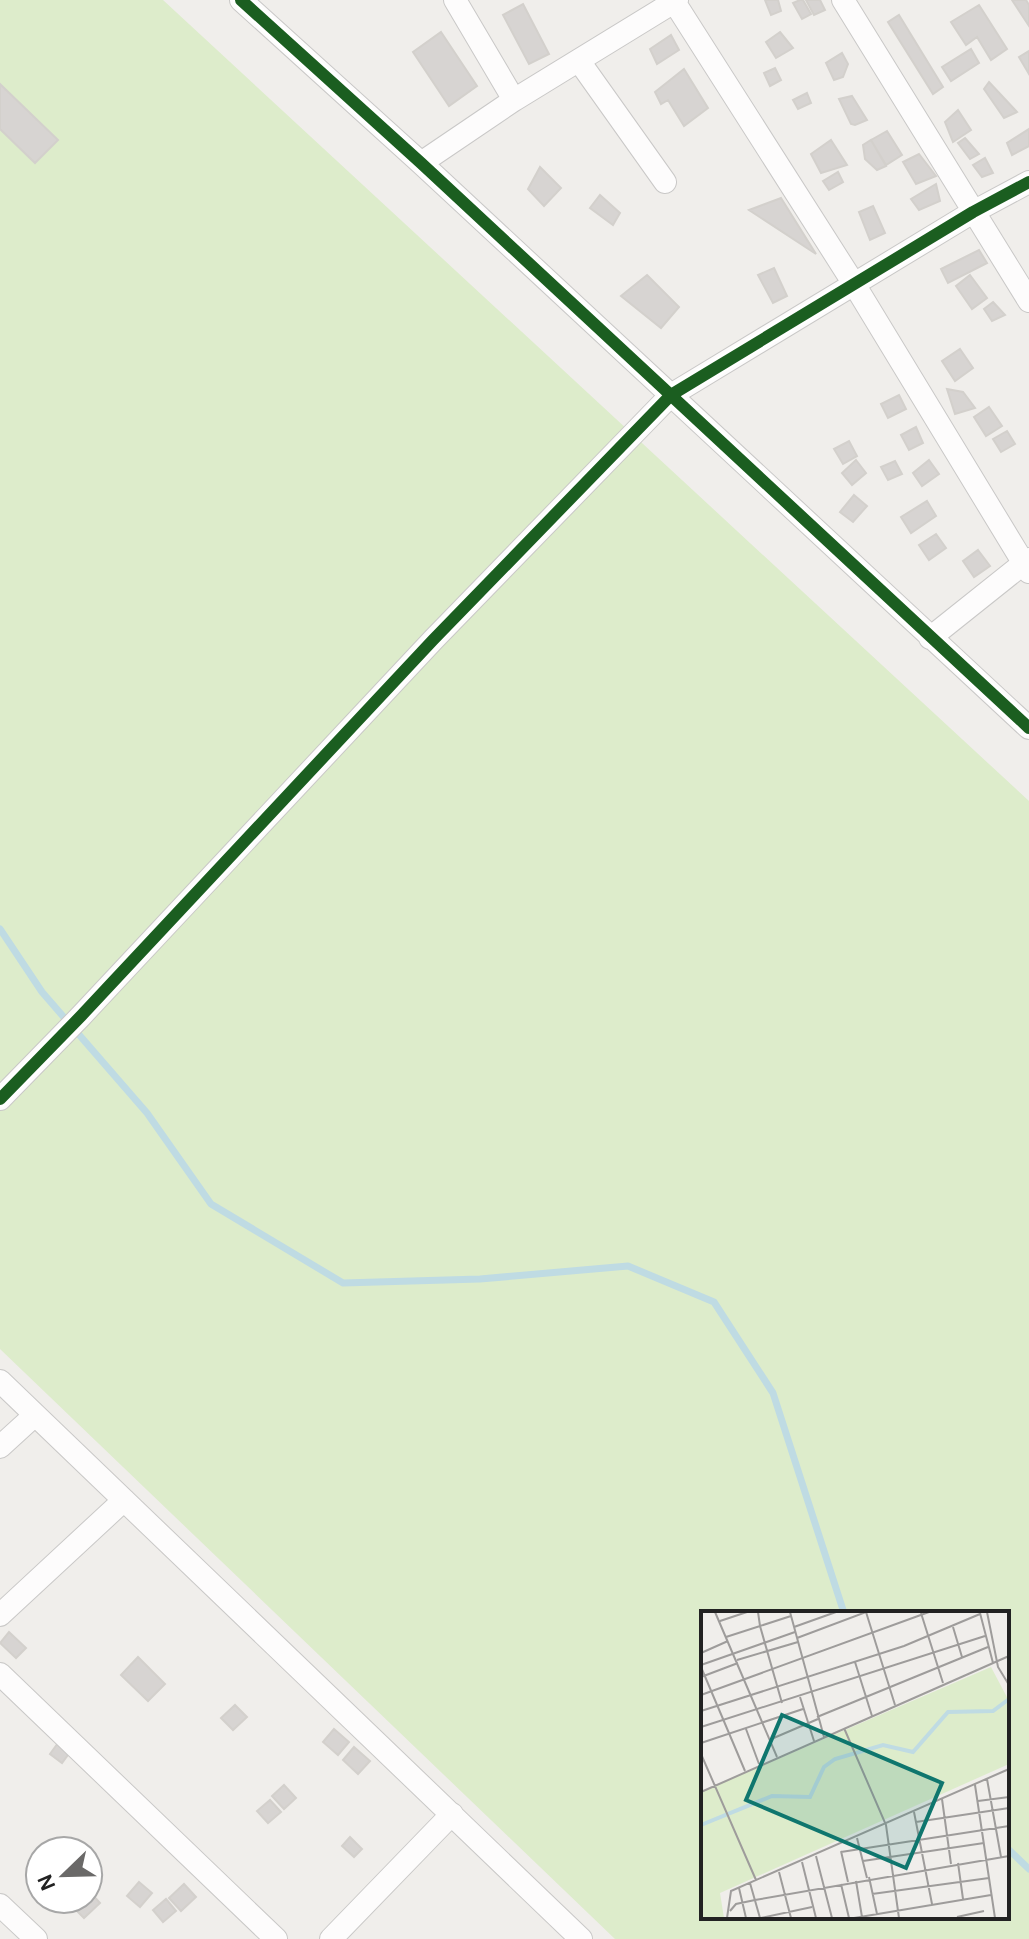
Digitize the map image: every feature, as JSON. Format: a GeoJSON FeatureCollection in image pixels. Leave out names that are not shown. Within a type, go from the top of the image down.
{"type":"FeatureCollection","features":[{"type":"Feature","properties":{"kind":"street"},"geometry":{"type":"LineString","coordinates":[[241,0],[421,163],[1029,728]]}},
{"type":"Feature","properties":{"kind":"street"},"geometry":{"type":"LineString","coordinates":[[455,0],[514,100]]}},
{"type":"Feature","properties":{"kind":"street"},"geometry":{"type":"LineString","coordinates":[[843,0],[1029,301]]}},
{"type":"Feature","properties":{"kind":"street"},"geometry":{"type":"LineString","coordinates":[[421,163],[514,100],[675,1],[1027,565],[930,638]]}},
{"type":"Feature","properties":{"kind":"street"},"geometry":{"type":"LineString","coordinates":[[579,61],[665,182]]}},
{"type":"Feature","properties":{"kind":"street"},"geometry":{"type":"LineString","coordinates":[[0,1099],[433,640],[671,395],[973,212],[1029,182]]}},
{"type":"Feature","properties":{"kind":"street"},"geometry":{"type":"LineString","coordinates":[[0,1381],[581,1939]]}},
{"type":"Feature","properties":{"kind":"street"},"geometry":{"type":"LineString","coordinates":[[0,1447],[35,1415]]}},
{"type":"Feature","properties":{"kind":"street"},"geometry":{"type":"LineString","coordinates":[[0,1615],[124,1500]]}},
{"type":"Feature","properties":{"kind":"street"},"geometry":{"type":"LineString","coordinates":[[0,1674],[276,1939]]}},
{"type":"Feature","properties":{"kind":"street"},"geometry":{"type":"LineString","coordinates":[[331,1939],[452,1814]]}},
{"type":"Feature","properties":{"kind":"street"},"geometry":{"type":"LineString","coordinates":[[0,1906],[36,1939]]}},
{"type":"Feature","properties":{"kind":"green space"},"geometry":{"type":"Polygon","coordinates":[[[0,0],[163,0],[1029,801],[1029,1939],[615,1939],[0,1349],[0,0]]]}},
{"type":"Feature","properties":{"kind":"building"},"geometry":{"type":"Polygon","coordinates":[[[765,0],[778,0],[781,11],[771,15],[765,0]]]}},
{"type":"Feature","properties":{"kind":"building"},"geometry":{"type":"Polygon","coordinates":[[[800,0],[811,14],[802,19],[793,3],[800,0]]]}},
{"type":"Feature","properties":{"kind":"building"},"geometry":{"type":"Polygon","coordinates":[[[806,0],[820,0],[825,10],[814,15],[806,0]]]}},
{"type":"Feature","properties":{"kind":"building"},"geometry":{"type":"Polygon","coordinates":[[[1012,0],[1026,0],[1029,5],[1029,26],[1012,0]]]}},
{"type":"Feature","properties":{"kind":"building"},"geometry":{"type":"Polygon","coordinates":[[[523,4],[549,54],[529,64],[503,15],[523,4]]]}},
{"type":"Feature","properties":{"kind":"building"},"geometry":{"type":"Polygon","coordinates":[[[979,5],[1007,49],[991,60],[977,37],[966,45],[951,22],[979,5]]]}},
{"type":"Feature","properties":{"kind":"building"},"geometry":{"type":"Polygon","coordinates":[[[899,15],[943,87],[933,94],[888,22],[899,15]]]}},
{"type":"Feature","properties":{"kind":"building"},"geometry":{"type":"Polygon","coordinates":[[[441,32],[477,86],[449,106],[413,52],[441,32]]]}},
{"type":"Feature","properties":{"kind":"building"},"geometry":{"type":"Polygon","coordinates":[[[780,32],[793,48],[776,58],[766,42],[780,32]]]}},
{"type":"Feature","properties":{"kind":"building"},"geometry":{"type":"Polygon","coordinates":[[[671,35],[679,50],[657,64],[650,49],[671,35]]]}},
{"type":"Feature","properties":{"kind":"building"},"geometry":{"type":"Polygon","coordinates":[[[971,49],[979,63],[951,81],[942,67],[971,49]]]}},
{"type":"Feature","properties":{"kind":"building"},"geometry":{"type":"Polygon","coordinates":[[[1029,51],[1029,74],[1019,57],[1029,51]]]}},
{"type":"Feature","properties":{"kind":"building"},"geometry":{"type":"Polygon","coordinates":[[[842,53],[848,64],[843,77],[834,80],[826,63],[842,53]]]}},
{"type":"Feature","properties":{"kind":"building"},"geometry":{"type":"Polygon","coordinates":[[[775,68],[781,80],[770,86],[764,73],[775,68]]]}},
{"type":"Feature","properties":{"kind":"building"},"geometry":{"type":"Polygon","coordinates":[[[684,69],[708,108],[684,126],[668,100],[661,104],[655,92],[684,69]]]}},
{"type":"Feature","properties":{"kind":"building"},"geometry":{"type":"Polygon","coordinates":[[[989,82],[1017,112],[1004,118],[984,89],[989,82]]]}},
{"type":"Feature","properties":{"kind":"building"},"geometry":{"type":"Polygon","coordinates":[[[0,84],[58,140],[35,163],[0,129],[0,84]]]}},
{"type":"Feature","properties":{"kind":"building"},"geometry":{"type":"Polygon","coordinates":[[[807,93],[811,103],[798,109],[793,100],[807,93]]]}},
{"type":"Feature","properties":{"kind":"building"},"geometry":{"type":"Polygon","coordinates":[[[852,96],[867,120],[855,125],[851,124],[839,99],[852,96]]]}},
{"type":"Feature","properties":{"kind":"building"},"geometry":{"type":"Polygon","coordinates":[[[958,110],[971,130],[953,142],[945,122],[958,110]]]}},
{"type":"Feature","properties":{"kind":"building"},"geometry":{"type":"Polygon","coordinates":[[[1029,129],[1029,146],[1012,155],[1007,143],[1029,129]]]}},
{"type":"Feature","properties":{"kind":"building"},"geometry":{"type":"Polygon","coordinates":[[[887,131],[902,155],[886,165],[871,140],[887,131]]]}},
{"type":"Feature","properties":{"kind":"building"},"geometry":{"type":"Polygon","coordinates":[[[965,138],[979,154],[970,159],[958,143],[965,138]]]}},
{"type":"Feature","properties":{"kind":"building"},"geometry":{"type":"Polygon","coordinates":[[[831,140],[847,165],[821,173],[811,154],[831,140]]]}},
{"type":"Feature","properties":{"kind":"building"},"geometry":{"type":"Polygon","coordinates":[[[871,140],[886,166],[877,170],[865,159],[863,145],[871,140]]]}},
{"type":"Feature","properties":{"kind":"building"},"geometry":{"type":"Polygon","coordinates":[[[919,154],[936,176],[916,184],[903,162],[919,154]]]}},
{"type":"Feature","properties":{"kind":"building"},"geometry":{"type":"Polygon","coordinates":[[[985,158],[993,173],[982,177],[973,165],[985,158]]]}},
{"type":"Feature","properties":{"kind":"building"},"geometry":{"type":"Polygon","coordinates":[[[540,167],[561,188],[544,206],[528,189],[540,167]]]}},
{"type":"Feature","properties":{"kind":"building"},"geometry":{"type":"Polygon","coordinates":[[[838,172],[843,182],[829,190],[823,181],[838,172]]]}},
{"type":"Feature","properties":{"kind":"building"},"geometry":{"type":"Polygon","coordinates":[[[936,184],[940,201],[919,210],[911,199],[936,184]]]}},
{"type":"Feature","properties":{"kind":"building"},"geometry":{"type":"Polygon","coordinates":[[[600,195],[620,213],[613,225],[590,208],[600,195]]]}},
{"type":"Feature","properties":{"kind":"building"},"geometry":{"type":"Polygon","coordinates":[[[781,198],[816,254],[749,210],[781,198]]]}},
{"type":"Feature","properties":{"kind":"building"},"geometry":{"type":"Polygon","coordinates":[[[873,206],[885,233],[870,240],[859,212],[873,206]]]}},
{"type":"Feature","properties":{"kind":"building"},"geometry":{"type":"Polygon","coordinates":[[[979,250],[987,263],[948,283],[941,269],[979,250]]]}},
{"type":"Feature","properties":{"kind":"building"},"geometry":{"type":"Polygon","coordinates":[[[774,268],[787,296],[773,303],[758,275],[774,268]]]}},
{"type":"Feature","properties":{"kind":"building"},"geometry":{"type":"Polygon","coordinates":[[[647,275],[679,307],[661,328],[621,296],[647,275]]]}},
{"type":"Feature","properties":{"kind":"building"},"geometry":{"type":"Polygon","coordinates":[[[970,275],[987,298],[972,309],[956,286],[970,275]]]}},
{"type":"Feature","properties":{"kind":"building"},"geometry":{"type":"Polygon","coordinates":[[[993,302],[1005,315],[992,321],[984,309],[993,302]]]}},
{"type":"Feature","properties":{"kind":"building"},"geometry":{"type":"Polygon","coordinates":[[[960,349],[973,368],[955,381],[942,361],[960,349]]]}},
{"type":"Feature","properties":{"kind":"building"},"geometry":{"type":"Polygon","coordinates":[[[947,389],[963,392],[975,408],[955,414],[947,389]]]}},
{"type":"Feature","properties":{"kind":"building"},"geometry":{"type":"Polygon","coordinates":[[[899,395],[906,409],[888,418],[881,404],[899,395]]]}},
{"type":"Feature","properties":{"kind":"building"},"geometry":{"type":"Polygon","coordinates":[[[989,407],[1002,426],[986,436],[974,417],[989,407]]]}},
{"type":"Feature","properties":{"kind":"building"},"geometry":{"type":"Polygon","coordinates":[[[916,427],[923,443],[909,450],[901,435],[916,427]]]}},
{"type":"Feature","properties":{"kind":"building"},"geometry":{"type":"Polygon","coordinates":[[[1007,431],[1015,444],[1001,452],[993,439],[1007,431]]]}},
{"type":"Feature","properties":{"kind":"building"},"geometry":{"type":"Polygon","coordinates":[[[849,441],[857,456],[843,464],[834,449],[849,441]]]}},
{"type":"Feature","properties":{"kind":"building"},"geometry":{"type":"Polygon","coordinates":[[[856,460],[866,473],[852,485],[842,473],[856,460]]]}},
{"type":"Feature","properties":{"kind":"building"},"geometry":{"type":"Polygon","coordinates":[[[929,460],[939,474],[922,486],[913,473],[929,460]]]}},
{"type":"Feature","properties":{"kind":"building"},"geometry":{"type":"Polygon","coordinates":[[[895,461],[902,474],[888,480],[881,467],[895,461]]]}},
{"type":"Feature","properties":{"kind":"building"},"geometry":{"type":"Polygon","coordinates":[[[854,495],[867,506],[853,522],[840,512],[854,495]]]}},
{"type":"Feature","properties":{"kind":"building"},"geometry":{"type":"Polygon","coordinates":[[[927,501],[936,516],[911,533],[901,517],[927,501]]]}},
{"type":"Feature","properties":{"kind":"building"},"geometry":{"type":"Polygon","coordinates":[[[936,534],[946,548],[929,560],[919,545],[936,534]]]}},
{"type":"Feature","properties":{"kind":"building"},"geometry":{"type":"Polygon","coordinates":[[[978,550],[990,566],[974,577],[963,561],[978,550]]]}},
{"type":"Feature","properties":{"kind":"building"},"geometry":{"type":"Polygon","coordinates":[[[9,1632],[26,1648],[16,1658],[0,1643],[9,1632]]]}},
{"type":"Feature","properties":{"kind":"building"},"geometry":{"type":"Polygon","coordinates":[[[138,1657],[165,1684],[148,1701],[121,1675],[138,1657]]]}},
{"type":"Feature","properties":{"kind":"building"},"geometry":{"type":"Polygon","coordinates":[[[235,1705],[247,1717],[233,1730],[221,1718],[235,1705]]]}},
{"type":"Feature","properties":{"kind":"building"},"geometry":{"type":"Polygon","coordinates":[[[334,1729],[349,1742],[338,1755],[323,1742],[334,1729]]]}},
{"type":"Feature","properties":{"kind":"building"},"geometry":{"type":"Polygon","coordinates":[[[61,1739],[73,1748],[62,1763],[50,1754],[61,1739]]]}},
{"type":"Feature","properties":{"kind":"building"},"geometry":{"type":"Polygon","coordinates":[[[354,1747],[370,1761],[358,1774],[343,1760],[354,1747]]]}},
{"type":"Feature","properties":{"kind":"building"},"geometry":{"type":"Polygon","coordinates":[[[284,1785],[296,1798],[284,1809],[272,1796],[284,1785]]]}},
{"type":"Feature","properties":{"kind":"building"},"geometry":{"type":"Polygon","coordinates":[[[270,1800],[281,1812],[268,1823],[257,1811],[270,1800]]]}},
{"type":"Feature","properties":{"kind":"building"},"geometry":{"type":"Polygon","coordinates":[[[350,1837],[362,1849],[354,1857],[342,1846],[350,1837]]]}},
{"type":"Feature","properties":{"kind":"building"},"geometry":{"type":"Polygon","coordinates":[[[139,1882],[152,1893],[140,1907],[127,1896],[139,1882]]]}},
{"type":"Feature","properties":{"kind":"building"},"geometry":{"type":"Polygon","coordinates":[[[184,1884],[196,1897],[181,1911],[169,1898],[184,1884]]]}},
{"type":"Feature","properties":{"kind":"building"},"geometry":{"type":"Polygon","coordinates":[[[166,1899],[176,1911],[163,1922],[153,1910],[166,1899]]]}},
{"type":"Feature","properties":{"kind":"waterway"},"geometry":{"type":"LineString","coordinates":[[0,929],[42,992],[147,1113],[211,1204],[343,1283],[480,1279],[628,1266],[714,1302],[773,1393],[843,1611]]}},
{"type":"Feature","properties":{"kind":"waterway"},"geometry":{"type":"LineString","coordinates":[[1009,1850],[1029,1869]]}},
{"type":"Feature","properties":{"kind":"cycle path"},"geometry":{"type":"LineString","coordinates":[[241,0],[421,163],[1029,728]]}},
{"type":"Feature","properties":{"kind":"cycle path"},"geometry":{"type":"LineString","coordinates":[[0,1099],[433,640],[671,395],[973,212],[1029,182]]}}]}
